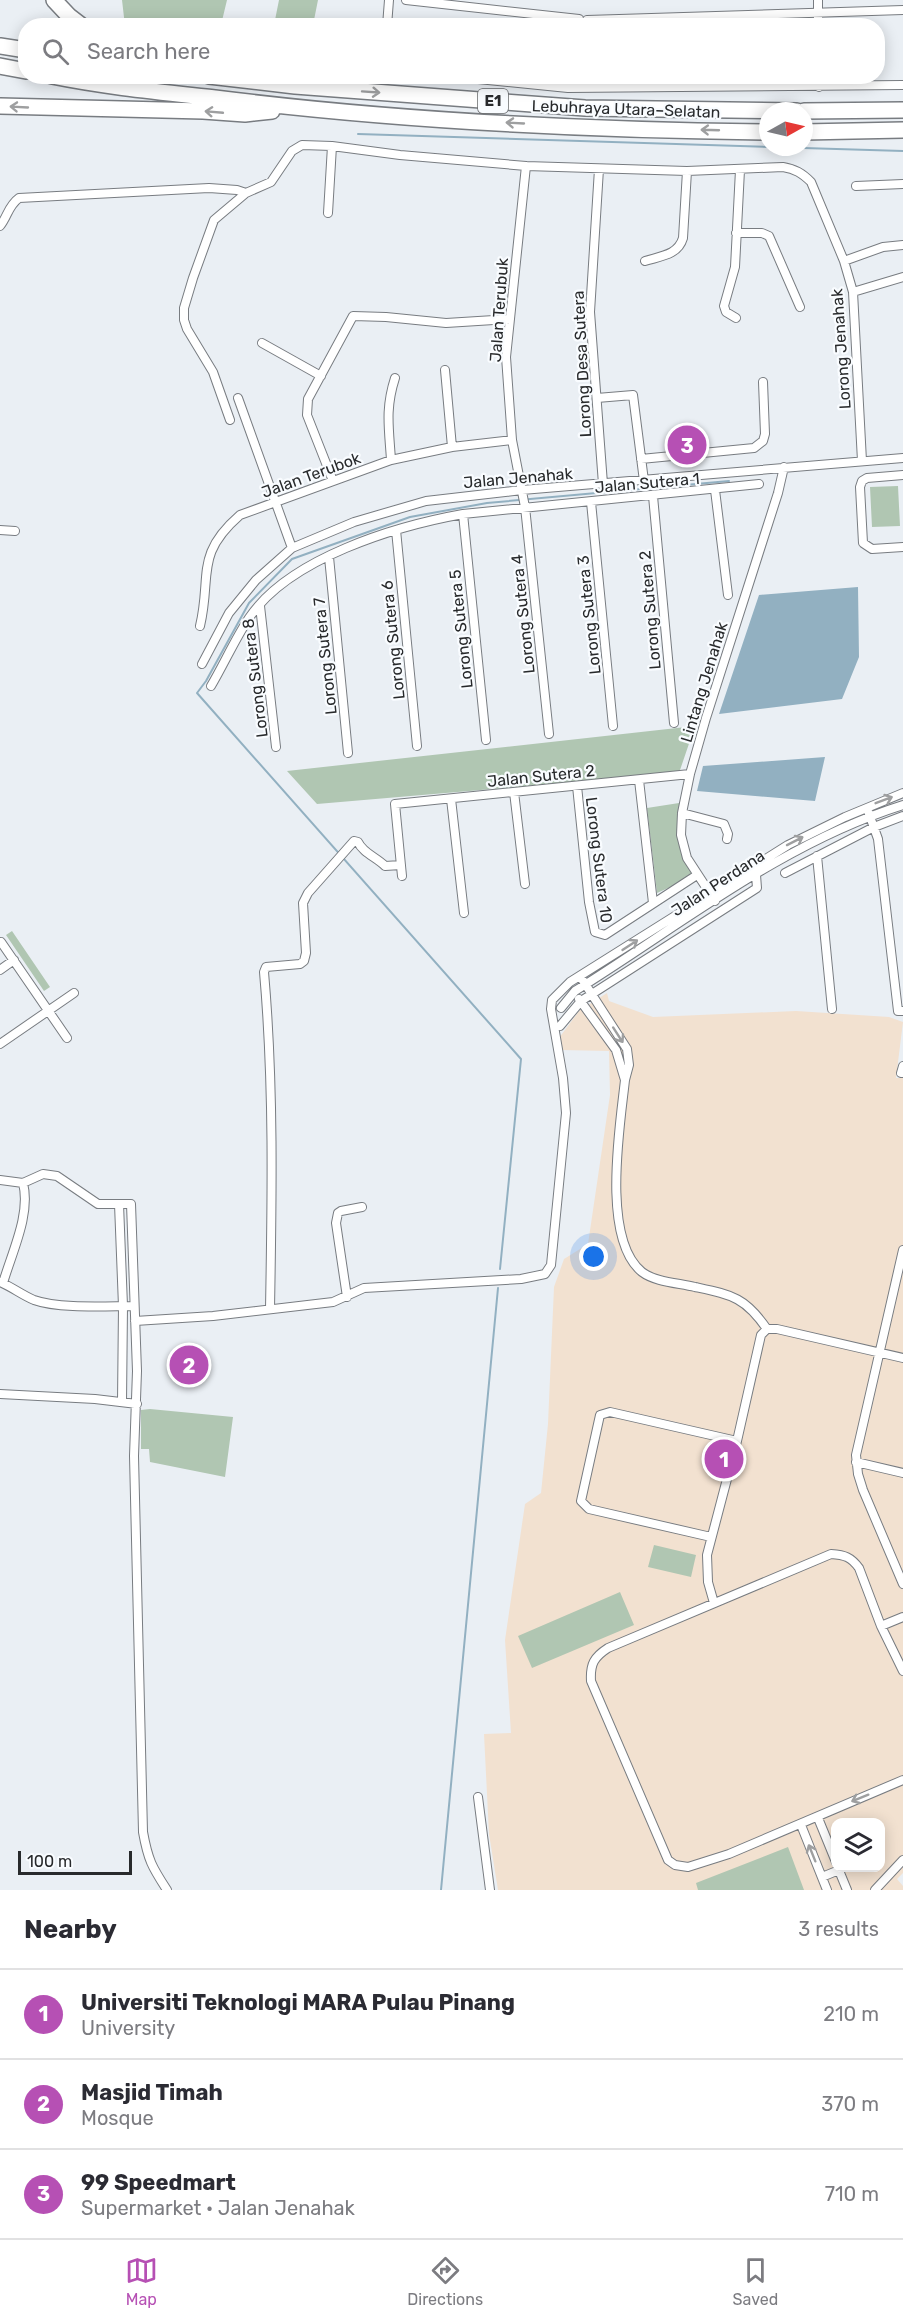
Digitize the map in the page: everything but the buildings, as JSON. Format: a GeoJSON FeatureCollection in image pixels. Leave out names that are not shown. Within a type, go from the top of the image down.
{"type":"FeatureCollection","features":[{"type":"Feature","properties":{"kind":"highway"},"geometry":{"type":"LineString","coordinates":[[54,0],[72,18]]}},
{"type":"Feature","properties":{"kind":"highway"},"geometry":{"type":"LineString","coordinates":[[0,46],[18,49]]}},
{"type":"Feature","properties":{"kind":"highway"},"geometry":{"type":"LineString","coordinates":[[0,66],[18,69]]}},
{"type":"Feature","properties":{"kind":"highway","name":"Lebuhraya Utara–Selatan"},"geometry":{"type":"LineString","coordinates":[[93,84],[293,108],[572,126],[759,132]]}},
{"type":"Feature","properties":{"kind":"highway","name":"Lebuhraya Utara–Selatan"},"geometry":{"type":"LineString","coordinates":[[278,84],[585,108],[759,110]]}},
{"type":"Feature","properties":{"kind":"highway"},"geometry":{"type":"LineString","coordinates":[[291,84],[295,86]]}},
{"type":"Feature","properties":{"kind":"highway"},"geometry":{"type":"LineString","coordinates":[[846,112],[903,99]]}},
{"type":"Feature","properties":{"kind":"highway"},"geometry":{"type":"LineString","coordinates":[[0,106],[245,114],[293,108]]}},
{"type":"Feature","properties":{"kind":"highway"},"geometry":{"type":"LineString","coordinates":[[813,111],[903,110]]}},
{"type":"Feature","properties":{"kind":"highway"},"geometry":{"type":"LineString","coordinates":[[813,132],[903,130]]}},
{"type":"Feature","properties":{"kind":"highway"},"geometry":{"type":"LineString","coordinates":[[822,132],[903,138]]}},
{"type":"Feature","properties":{"kind":"street"},"geometry":{"type":"LineString","coordinates":[[388,18],[389,0]]}},
{"type":"Feature","properties":{"kind":"street"},"geometry":{"type":"LineString","coordinates":[[406,0],[565,18]]}},
{"type":"Feature","properties":{"kind":"street"},"geometry":{"type":"LineString","coordinates":[[818,0],[818,18]]}},
{"type":"Feature","properties":{"kind":"street"},"geometry":{"type":"LineString","coordinates":[[887,0],[887,10]]}},
{"type":"Feature","properties":{"kind":"street"},"geometry":{"type":"LineString","coordinates":[[650,18],[903,10]]}},
{"type":"Feature","properties":{"kind":"street"},"geometry":{"type":"LineString","coordinates":[[528,84],[568,88],[903,85]]}},
{"type":"Feature","properties":{"kind":"street"},"geometry":{"type":"LineString","coordinates":[[230,420],[213,372],[187,329],[184,308],[214,220],[246,193],[272,182],[292,151],[302,145],[332,146],[400,155],[525,166],[687,171],[740,170],[735,267],[724,306],[726,312],[736,318]]}},
{"type":"Feature","properties":{"kind":"street"},"geometry":{"type":"LineString","coordinates":[[328,213],[332,146]]}},
{"type":"Feature","properties":{"kind":"street","name":"Jalan Terubuk"},"geometry":{"type":"LineString","coordinates":[[522,490],[512,440],[506,357],[525,166]]}},
{"type":"Feature","properties":{"kind":"street","name":"Lorong Jenahak"},"geometry":{"type":"LineString","coordinates":[[740,170],[783,167],[803,174],[811,182],[844,261],[854,292],[862,461]]}},
{"type":"Feature","properties":{"kind":"street","name":"Lorong Desa Sutera"},"geometry":{"type":"LineString","coordinates":[[599,169],[590,312],[603,484]]}},
{"type":"Feature","properties":{"kind":"street"},"geometry":{"type":"LineString","coordinates":[[645,261],[673,252],[680,247],[683,238],[687,171]]}},
{"type":"Feature","properties":{"kind":"street"},"geometry":{"type":"LineString","coordinates":[[856,186],[903,184]]}},
{"type":"Feature","properties":{"kind":"street"},"geometry":{"type":"LineString","coordinates":[[0,226],[7,218],[8,209],[20,198],[209,188],[246,193]]}},
{"type":"Feature","properties":{"kind":"street"},"geometry":{"type":"LineString","coordinates":[[736,233],[762,233],[769,236],[800,307]]}},
{"type":"Feature","properties":{"kind":"street"},"geometry":{"type":"LineString","coordinates":[[844,261],[883,247],[903,245]]}},
{"type":"Feature","properties":{"kind":"street"},"geometry":{"type":"LineString","coordinates":[[854,292],[903,278]]}},
{"type":"Feature","properties":{"kind":"street"},"geometry":{"type":"LineString","coordinates":[[333,481],[307,415],[308,399],[353,316],[446,323],[510,319]]}},
{"type":"Feature","properties":{"kind":"street"},"geometry":{"type":"LineString","coordinates":[[262,343],[321,376]]}},
{"type":"Feature","properties":{"kind":"street"},"geometry":{"type":"LineString","coordinates":[[445,370],[452,447]]}},
{"type":"Feature","properties":{"kind":"street"},"geometry":{"type":"LineString","coordinates":[[391,460],[387,413],[394,378]]}},
{"type":"Feature","properties":{"kind":"street"},"geometry":{"type":"LineString","coordinates":[[641,459],[754,448],[763,441],[765,434],[763,382]]}},
{"type":"Feature","properties":{"kind":"street"},"geometry":{"type":"LineString","coordinates":[[597,398],[633,395],[644,481]]}},
{"type":"Feature","properties":{"kind":"street"},"geometry":{"type":"LineString","coordinates":[[238,398],[292,548]]}},
{"type":"Feature","properties":{"kind":"street","name":"Jalan Terubok"},"geometry":{"type":"LineString","coordinates":[[200,626],[205,574],[212,548],[228,526],[240,515],[391,460],[452,447],[512,440]]}},
{"type":"Feature","properties":{"kind":"street","name":"Jalan Jenahak"},"geometry":{"type":"LineString","coordinates":[[202,664],[229,613],[256,580],[292,548],[354,522],[426,501],[522,490],[903,458]]}},
{"type":"Feature","properties":{"kind":"street","name":"Lintang Jenahak"},"geometry":{"type":"LineString","coordinates":[[715,902],[687,858],[681,834],[682,813],[690,774],[778,493],[784,467]]}},
{"type":"Feature","properties":{"kind":"street"},"geometry":{"type":"LineString","coordinates":[[903,475],[867,478],[862,481],[860,487],[863,543],[872,549],[903,547]]}},
{"type":"Feature","properties":{"kind":"street","name":"Jalan Sutera 1"},"geometry":{"type":"LineString","coordinates":[[211,686],[250,617],[283,582],[362,542],[429,520],[463,514],[759,484]]}},
{"type":"Feature","properties":{"kind":"street","name":"Lorong Sutera 4"},"geometry":{"type":"LineString","coordinates":[[522,490],[549,735]]}},
{"type":"Feature","properties":{"kind":"street"},"geometry":{"type":"LineString","coordinates":[[714,490],[728,595]]}},
{"type":"Feature","properties":{"kind":"street","name":"Lorong Sutera 2"},"geometry":{"type":"LineString","coordinates":[[653,496],[674,723]]}},
{"type":"Feature","properties":{"kind":"street","name":"Lorong Sutera 3"},"geometry":{"type":"LineString","coordinates":[[591,502],[613,726]]}},
{"type":"Feature","properties":{"kind":"street","name":"Lorong Sutera 5"},"geometry":{"type":"LineString","coordinates":[[463,514],[486,740]]}},
{"type":"Feature","properties":{"kind":"street"},"geometry":{"type":"LineString","coordinates":[[0,530],[15,531]]}},
{"type":"Feature","properties":{"kind":"street","name":"Lorong Sutera 6"},"geometry":{"type":"LineString","coordinates":[[396,530],[417,746]]}},
{"type":"Feature","properties":{"kind":"street","name":"Lorong Sutera 7"},"geometry":{"type":"LineString","coordinates":[[329,557],[348,753]]}},
{"type":"Feature","properties":{"kind":"street","name":"Lorong Sutera 8"},"geometry":{"type":"LineString","coordinates":[[260,606],[276,747]]}},
{"type":"Feature","properties":{"kind":"street","name":"Jalan Sutera 2"},"geometry":{"type":"LineString","coordinates":[[400,865],[395,804],[690,774]]}},
{"type":"Feature","properties":{"kind":"street"},"geometry":{"type":"LineString","coordinates":[[639,780],[652,903],[697,875]]}},
{"type":"Feature","properties":{"kind":"street","name":"Lorong Sutera 10"},"geometry":{"type":"LineString","coordinates":[[577,786],[592,925],[595,932],[605,935],[652,903]]}},
{"type":"Feature","properties":{"kind":"street"},"geometry":{"type":"LineString","coordinates":[[514,792],[525,884]]}},
{"type":"Feature","properties":{"kind":"street","name":"Jalan Perdana"},"geometry":{"type":"LineString","coordinates":[[347,1297],[364,1288],[521,1279],[539,1277],[548,1271],[551,1265],[566,1113],[563,1078],[551,1005],[556,995],[570,982],[788,845],[865,807],[903,793]]}},
{"type":"Feature","properties":{"kind":"street"},"geometry":{"type":"LineString","coordinates":[[451,799],[464,914]]}},
{"type":"Feature","properties":{"kind":"street","name":"Jalan Perdana"},"geometry":{"type":"LineString","coordinates":[[561,1008],[575,991],[788,854],[870,816],[903,805]]}},
{"type":"Feature","properties":{"kind":"street"},"geometry":{"type":"LineString","coordinates":[[865,807],[878,839],[900,1011]]}},
{"type":"Feature","properties":{"kind":"street"},"geometry":{"type":"LineString","coordinates":[[682,813],[724,824],[728,834],[727,839]]}},
{"type":"Feature","properties":{"kind":"street"},"geometry":{"type":"LineString","coordinates":[[785,873],[874,827],[903,816]]}},
{"type":"Feature","properties":{"kind":"street"},"geometry":{"type":"LineString","coordinates":[[270,1309],[273,1158],[268,1016],[264,972],[266,967],[300,964],[304,961],[306,953],[303,903],[352,844],[358,842],[366,853],[375,856],[385,866],[400,865],[402,876]]}},
{"type":"Feature","properties":{"kind":"street"},"geometry":{"type":"LineString","coordinates":[[817,856],[832,1009]]}},
{"type":"Feature","properties":{"kind":"street"},"geometry":{"type":"LineString","coordinates":[[560,1026],[581,1001],[757,888],[756,875]]}},
{"type":"Feature","properties":{"kind":"street"},"geometry":{"type":"LineString","coordinates":[[1,942],[67,1038]]}},
{"type":"Feature","properties":{"kind":"street"},"geometry":{"type":"LineString","coordinates":[[0,970],[14,960]]}},
{"type":"Feature","properties":{"kind":"street"},"geometry":{"type":"LineString","coordinates":[[580,976],[627,1049],[629,1065],[625,1080],[616,1193],[622,1236],[633,1262],[650,1276],[715,1291],[742,1300],[757,1314],[767,1329]]}},
{"type":"Feature","properties":{"kind":"street"},"geometry":{"type":"LineString","coordinates":[[570,982],[616,1050],[625,1080]]}},
{"type":"Feature","properties":{"kind":"street"},"geometry":{"type":"LineString","coordinates":[[0,1044],[75,993]]}},
{"type":"Feature","properties":{"kind":"street"},"geometry":{"type":"LineString","coordinates":[[903,1066],[901,1073],[903,1073]]}},
{"type":"Feature","properties":{"kind":"street"},"geometry":{"type":"LineString","coordinates":[[0,1180],[23,1183],[43,1174],[57,1176],[91,1201],[131,1204],[137,1404],[134,1456],[143,1832],[147,1857],[155,1874],[167,1890]]}},
{"type":"Feature","properties":{"kind":"street"},"geometry":{"type":"LineString","coordinates":[[23,1183],[26,1209],[1,1283],[34,1299],[57,1305],[134,1306]]}},
{"type":"Feature","properties":{"kind":"street"},"geometry":{"type":"LineString","coordinates":[[119,1204],[123,1306],[122,1402]]}},
{"type":"Feature","properties":{"kind":"street"},"geometry":{"type":"LineString","coordinates":[[135,1320],[213,1316],[333,1302],[347,1297],[336,1223],[337,1216],[341,1211],[362,1207]]}},
{"type":"Feature","properties":{"kind":"street"},"geometry":{"type":"LineString","coordinates":[[903,1250],[856,1455],[863,1490],[903,1584]]}},
{"type":"Feature","properties":{"kind":"street"},"geometry":{"type":"LineString","coordinates":[[714,1603],[708,1582],[707,1555],[737,1441],[760,1335],[767,1329],[777,1329],[903,1358]]}},
{"type":"Feature","properties":{"kind":"street"},"geometry":{"type":"LineString","coordinates":[[0,1394],[137,1404]]}},
{"type":"Feature","properties":{"kind":"street"},"geometry":{"type":"LineString","coordinates":[[711,1538],[584,1506],[581,1502],[600,1415],[610,1412],[737,1441]]}},
{"type":"Feature","properties":{"kind":"street"},"geometry":{"type":"LineString","coordinates":[[856,1462],[903,1473]]}},
{"type":"Feature","properties":{"kind":"street"},"geometry":{"type":"LineString","coordinates":[[903,1671],[881,1626],[859,1568],[853,1559],[844,1555],[831,1554],[609,1648],[593,1661],[591,1682],[668,1860],[675,1864],[688,1867],[729,1854],[903,1780]]}},
{"type":"Feature","properties":{"kind":"street"},"geometry":{"type":"LineString","coordinates":[[881,1626],[903,1617]]}},
{"type":"Feature","properties":{"kind":"street"},"geometry":{"type":"LineString","coordinates":[[478,1797],[490,1890]]}},
{"type":"Feature","properties":{"kind":"street"},"geometry":{"type":"LineString","coordinates":[[818,1818],[831,1850]]}},
{"type":"Feature","properties":{"kind":"street"},"geometry":{"type":"LineString","coordinates":[[801,1824],[827,1890]]}},
{"type":"Feature","properties":{"kind":"street"},"geometry":{"type":"LineString","coordinates":[[875,1890],[903,1860]]}},
{"type":"Feature","properties":{"kind":"street"},"geometry":{"type":"LineString","coordinates":[[822,1877],[832,1872]]}},
{"type":"Feature","properties":{"kind":"street"},"geometry":{"type":"LineString","coordinates":[[839,1872],[847,1890]]}},
{"type":"Feature","properties":{"kind":"shaded area"},"geometry":{"type":"Polygon","coordinates":[[[607,993],[609,1001],[653,1017],[796,1011],[889,1017],[903,1022],[896,1078],[903,1078],[903,1873],[897,1879],[903,1886],[903,1890],[498,1890],[489,1834],[484,1734],[511,1733],[505,1640],[525,1504],[541,1493],[548,1424],[554,1287],[564,1259],[588,1244],[610,1095],[609,1051],[561,1050],[559,1038],[579,1011],[607,993]]]}},
{"type":"Feature","properties":{"kind":"green space"},"geometry":{"type":"Polygon","coordinates":[[[122,0],[227,0],[223,18],[124,18],[122,0]]]}},
{"type":"Feature","properties":{"kind":"green space"},"geometry":{"type":"Polygon","coordinates":[[[279,0],[318,0],[314,18],[275,18],[279,0]]]}},
{"type":"Feature","properties":{"kind":"green space"},"geometry":{"type":"Polygon","coordinates":[[[898,486],[900,526],[872,527],[870,487],[898,486]]]}},
{"type":"Feature","properties":{"kind":"green space"},"geometry":{"type":"Polygon","coordinates":[[[695,726],[679,773],[317,804],[287,771],[695,726]]]}},
{"type":"Feature","properties":{"kind":"green space"},"geometry":{"type":"Polygon","coordinates":[[[679,803],[681,835],[697,875],[657,893],[647,808],[679,803]]]}},
{"type":"Feature","properties":{"kind":"green space"},"geometry":{"type":"Polygon","coordinates":[[[12,931],[50,987],[44,991],[6,935],[12,931]]]}},
{"type":"Feature","properties":{"kind":"green space"},"geometry":{"type":"Polygon","coordinates":[[[141,1410],[233,1417],[225,1477],[150,1462],[149,1449],[141,1449],[141,1410]]]}},
{"type":"Feature","properties":{"kind":"green space"},"geometry":{"type":"Polygon","coordinates":[[[654,1545],[696,1555],[691,1577],[648,1567],[654,1545]]]}},
{"type":"Feature","properties":{"kind":"green space"},"geometry":{"type":"Polygon","coordinates":[[[620,1592],[634,1625],[532,1668],[518,1636],[620,1592]]]}},
{"type":"Feature","properties":{"kind":"green space"},"geometry":{"type":"Polygon","coordinates":[[[788,1847],[804,1890],[698,1890],[696,1883],[788,1847]]]}},
{"type":"Feature","properties":{"kind":"water"},"geometry":{"type":"Polygon","coordinates":[[[858,587],[859,657],[842,699],[719,714],[759,595],[858,587]]]}},
{"type":"Feature","properties":{"kind":"water"},"geometry":{"type":"Polygon","coordinates":[[[825,757],[815,801],[697,791],[703,766],[825,757]]]}},
{"type":"Feature","properties":{"kind":"waterway"},"geometry":{"type":"LineString","coordinates":[[358,134],[759,147]]}},
{"type":"Feature","properties":{"kind":"waterway"},"geometry":{"type":"LineString","coordinates":[[813,148],[903,151]]}},
{"type":"Feature","properties":{"kind":"waterway"},"geometry":{"type":"LineString","coordinates":[[500,1269],[521,1059],[197,693],[249,603],[292,559],[410,517],[487,503],[729,481]]}},
{"type":"Feature","properties":{"kind":"waterway"},"geometry":{"type":"LineString","coordinates":[[441,1890],[498,1288]]}},
{"type":"Feature","properties":{"kind":"place","name":"99 Speedmart"},"geometry":{"type":"Point","coordinates":[687,445]}},
{"type":"Feature","properties":{"kind":"place","name":"Masjid Timah"},"geometry":{"type":"Point","coordinates":[189,1365]}},
{"type":"Feature","properties":{"kind":"place","name":"Universiti Teknologi MARA Pulau Pinang"},"geometry":{"type":"Point","coordinates":[724,1459]}}]}
